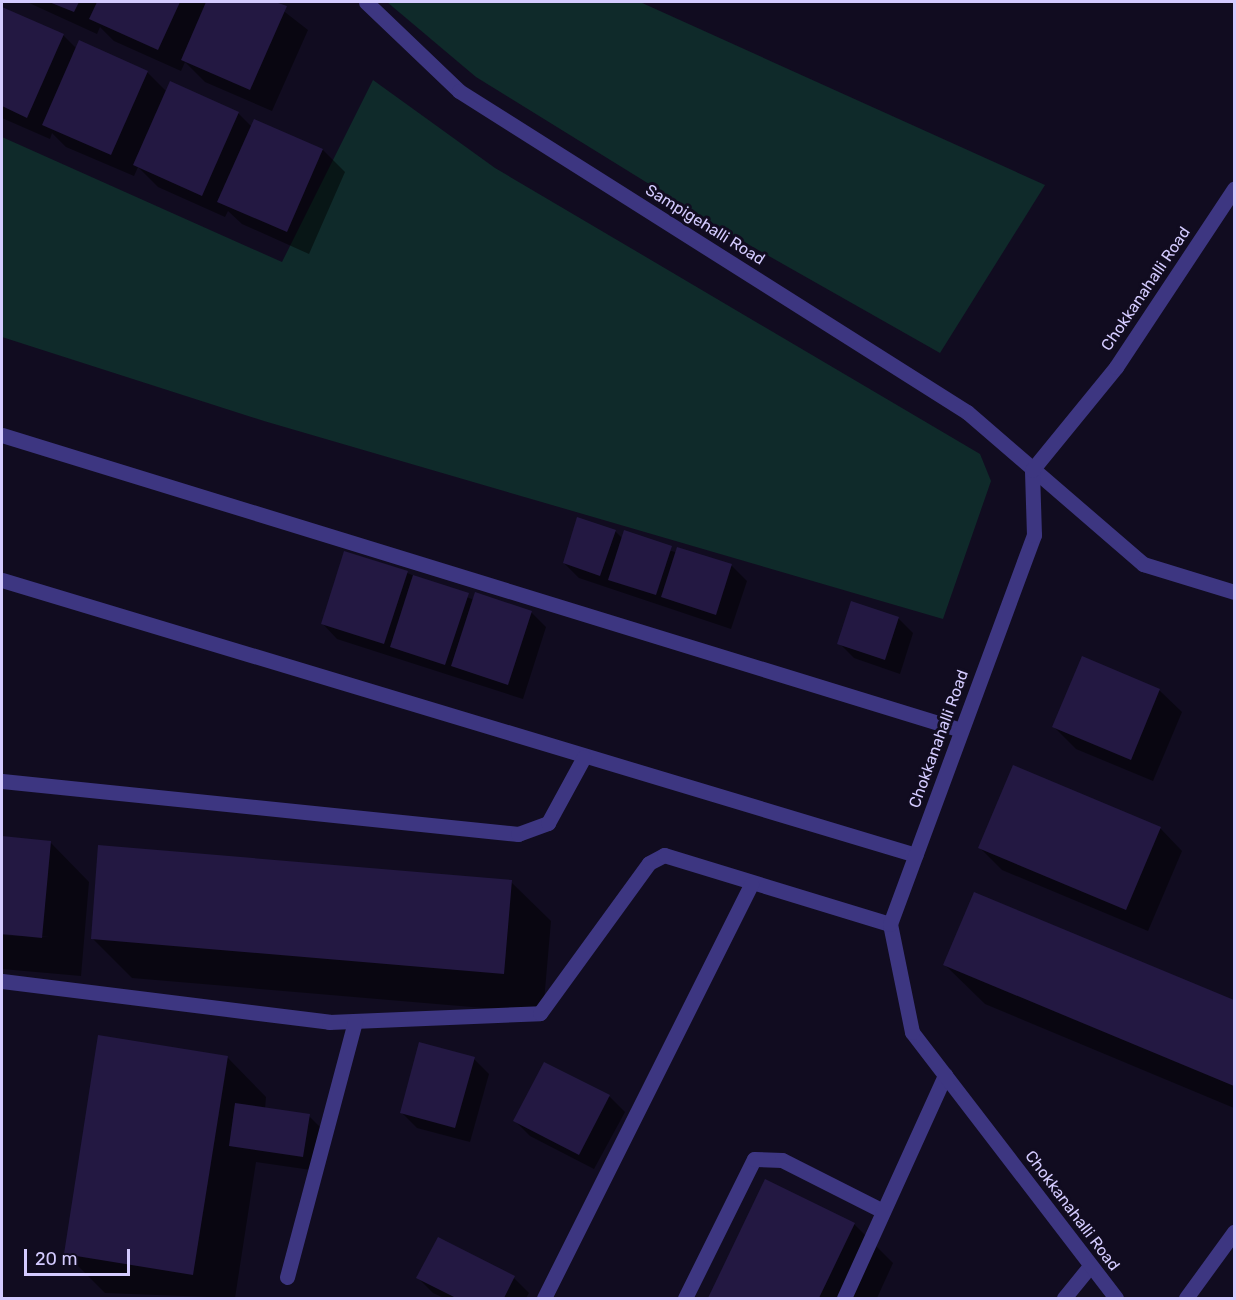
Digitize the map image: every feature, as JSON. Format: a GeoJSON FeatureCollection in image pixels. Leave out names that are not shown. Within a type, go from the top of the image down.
{"type":"FeatureCollection","features":[{"type":"Feature","properties":{"kind":"street","name":"Sampigehalli Road"},"geometry":{"type":"LineString","coordinates":[[366,2],[459,91],[967,412],[1143,564],[1234,592]]}},
{"type":"Feature","properties":{"kind":"street","name":"Chokkanahalli Road"},"geometry":{"type":"LineString","coordinates":[[1116,1299],[912,1032],[890,924],[1034,535],[1032,470],[1116,367],[1234,189]]}},
{"type":"Feature","properties":{"kind":"street"},"geometry":{"type":"LineString","coordinates":[[2,435],[604,625],[961,730]]}},
{"type":"Feature","properties":{"kind":"street"},"geometry":{"type":"LineString","coordinates":[[2,580],[584,757],[916,855]]}},
{"type":"Feature","properties":{"kind":"street"},"geometry":{"type":"LineString","coordinates":[[2,782],[518,834],[548,823],[584,757]]}},
{"type":"Feature","properties":{"kind":"street"},"geometry":{"type":"LineString","coordinates":[[2,981],[355,1021],[540,1013],[655,857],[675,856],[751,884],[890,924]]}},
{"type":"Feature","properties":{"kind":"street"},"geometry":{"type":"LineString","coordinates":[[544,1299],[751,884]]}},
{"type":"Feature","properties":{"kind":"street"},"geometry":{"type":"LineString","coordinates":[[287,1277],[355,1021]]}},
{"type":"Feature","properties":{"kind":"street"},"geometry":{"type":"LineString","coordinates":[[844,1299],[945,1075]]}},
{"type":"Feature","properties":{"kind":"street"},"geometry":{"type":"LineString","coordinates":[[685,1299],[754,1160],[782,1160],[884,1211]]}},
{"type":"Feature","properties":{"kind":"street"},"geometry":{"type":"LineString","coordinates":[[1186,1299],[1234,1232]]}},
{"type":"Feature","properties":{"kind":"street"},"geometry":{"type":"LineString","coordinates":[[1064,1299],[1090,1266]]}},
{"type":"Feature","properties":{"kind":"green space"},"geometry":{"type":"Polygon","coordinates":[[[387,2],[640,2],[1045,185],[940,353],[730,234],[476,77],[387,2]]]}},
{"type":"Feature","properties":{"kind":"green space"},"geometry":{"type":"Polygon","coordinates":[[[373,80],[495,168],[980,454],[991,481],[943,619],[264,421],[2,337],[2,137],[282,262],[373,80]]]}},
{"type":"Feature","properties":{"kind":"building"},"geometry":{"type":"Polygon","coordinates":[[[49,2],[79,2],[74,12],[49,2]]]}},
{"type":"Feature","properties":{"kind":"building"},"geometry":{"type":"Polygon","coordinates":[[[97,2],[180,2],[158,50],[89,19],[97,2]]]}},
{"type":"Feature","properties":{"kind":"building"},"geometry":{"type":"Polygon","coordinates":[[[206,2],[275,2],[287,6],[250,90],[181,60],[206,2]]]}},
{"type":"Feature","properties":{"kind":"building"},"geometry":{"type":"Polygon","coordinates":[[[2,7],[64,34],[27,118],[2,106],[2,7]]]}},
{"type":"Feature","properties":{"kind":"building"},"geometry":{"type":"Polygon","coordinates":[[[79,40],[148,71],[111,155],[42,125],[79,40]]]}},
{"type":"Feature","properties":{"kind":"building"},"geometry":{"type":"Polygon","coordinates":[[[170,81],[239,112],[202,196],[133,165],[170,81]]]}},
{"type":"Feature","properties":{"kind":"building"},"geometry":{"type":"Polygon","coordinates":[[[254,119],[323,149],[287,232],[217,202],[254,119]]]}},
{"type":"Feature","properties":{"kind":"building"},"geometry":{"type":"Polygon","coordinates":[[[577,517],[616,530],[600,576],[563,563],[577,517]]]}},
{"type":"Feature","properties":{"kind":"building"},"geometry":{"type":"Polygon","coordinates":[[[624,530],[672,546],[656,595],[608,580],[624,530]]]}},
{"type":"Feature","properties":{"kind":"building"},"geometry":{"type":"Polygon","coordinates":[[[677,547],[732,564],[716,615],[661,597],[677,547]]]}},
{"type":"Feature","properties":{"kind":"building"},"geometry":{"type":"Polygon","coordinates":[[[344,551],[408,571],[384,644],[321,624],[344,551]]]}},
{"type":"Feature","properties":{"kind":"building"},"geometry":{"type":"Polygon","coordinates":[[[413,575],[469,593],[445,665],[390,647],[413,575]]]}},
{"type":"Feature","properties":{"kind":"building"},"geometry":{"type":"Polygon","coordinates":[[[475,592],[532,611],[508,685],[451,666],[475,592]]]}},
{"type":"Feature","properties":{"kind":"building"},"geometry":{"type":"Polygon","coordinates":[[[851,601],[899,617],[885,660],[837,644],[851,601]]]}},
{"type":"Feature","properties":{"kind":"building"},"geometry":{"type":"Polygon","coordinates":[[[1082,656],[1160,689],[1131,760],[1052,727],[1082,656]]]}},
{"type":"Feature","properties":{"kind":"building"},"geometry":{"type":"Polygon","coordinates":[[[1013,765],[1161,827],[1126,910],[978,848],[1013,765]]]}},
{"type":"Feature","properties":{"kind":"building"},"geometry":{"type":"Polygon","coordinates":[[[2,836],[51,841],[42,938],[2,934],[2,836]]]}},
{"type":"Feature","properties":{"kind":"building"},"geometry":{"type":"Polygon","coordinates":[[[98,845],[512,880],[504,974],[91,939],[98,845]]]}},
{"type":"Feature","properties":{"kind":"building"},"geometry":{"type":"Polygon","coordinates":[[[974,892],[1234,1000],[1234,1086],[943,965],[974,892]]]}},
{"type":"Feature","properties":{"kind":"building"},"geometry":{"type":"Polygon","coordinates":[[[98,1035],[228,1056],[193,1275],[64,1254],[98,1035]]]}},
{"type":"Feature","properties":{"kind":"building"},"geometry":{"type":"Polygon","coordinates":[[[419,1042],[475,1057],[455,1128],[400,1113],[419,1042]]]}},
{"type":"Feature","properties":{"kind":"building"},"geometry":{"type":"Polygon","coordinates":[[[544,1062],[610,1095],[579,1155],[513,1121],[544,1062]]]}},
{"type":"Feature","properties":{"kind":"building"},"geometry":{"type":"Polygon","coordinates":[[[235,1103],[310,1114],[303,1157],[229,1146],[235,1103]]]}},
{"type":"Feature","properties":{"kind":"building"},"geometry":{"type":"Polygon","coordinates":[[[765,1179],[855,1223],[819,1298],[708,1298],[765,1179]]]}},
{"type":"Feature","properties":{"kind":"building"},"geometry":{"type":"Polygon","coordinates":[[[438,1237],[515,1276],[504,1298],[456,1298],[416,1278],[438,1237]]]}}]}
